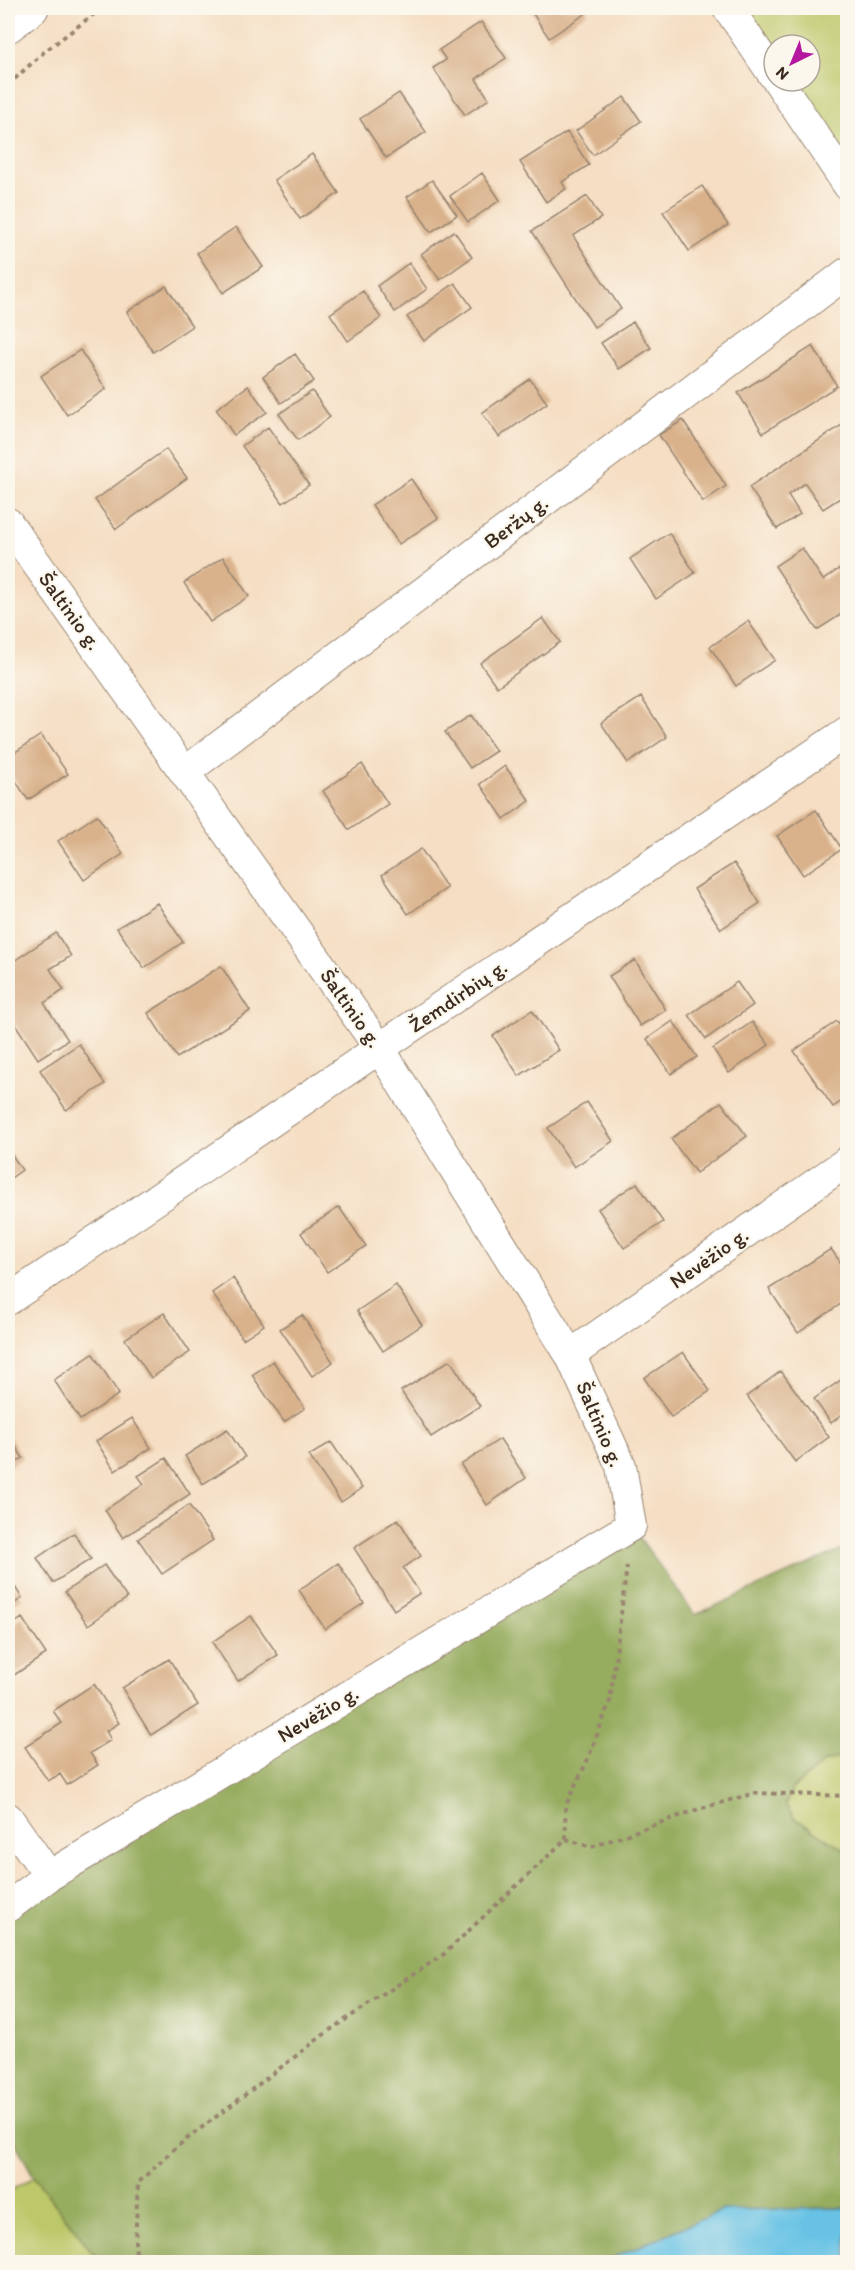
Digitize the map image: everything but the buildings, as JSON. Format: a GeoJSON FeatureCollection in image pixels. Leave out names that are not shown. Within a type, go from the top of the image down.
{"type":"FeatureCollection","features":[{"type":"Feature","properties":{"kind":"street"},"geometry":{"type":"LineString","coordinates":[[8,26],[32,8]]}},
{"type":"Feature","properties":{"kind":"street"},"geometry":{"type":"LineString","coordinates":[[728,8],[762,58]]}},
{"type":"Feature","properties":{"kind":"street"},"geometry":{"type":"LineString","coordinates":[[786,93],[848,185]]}},
{"type":"Feature","properties":{"kind":"street","name":"Beržų g."},"geometry":{"type":"LineString","coordinates":[[186,772],[848,272]]}},
{"type":"Feature","properties":{"kind":"street","name":"Šaltinio g."},"geometry":{"type":"LineString","coordinates":[[8,523],[380,1049],[570,1355],[621,1466],[631,1526]]}},
{"type":"Feature","properties":{"kind":"street","name":"Žemdirbių g."},"geometry":{"type":"LineString","coordinates":[[8,1300],[848,731]]}},
{"type":"Feature","properties":{"kind":"street","name":"Nevėžio g."},"geometry":{"type":"LineString","coordinates":[[570,1355],[848,1161]]}},
{"type":"Feature","properties":{"kind":"street","name":"Nevėžio g."},"geometry":{"type":"LineString","coordinates":[[8,1907],[50,1876],[631,1526]]}},
{"type":"Feature","properties":{"kind":"street"},"geometry":{"type":"LineString","coordinates":[[8,1818],[50,1876]]}},
{"type":"Feature","properties":{"kind":"path"},"geometry":{"type":"LineString","coordinates":[[8,85],[45,52],[102,8]]}},
{"type":"Feature","properties":{"kind":"path"},"geometry":{"type":"LineString","coordinates":[[137,2262],[135,2243],[138,2183],[176,2148],[330,2030],[444,1954],[566,1839],[565,1807],[588,1759],[610,1701],[621,1625],[631,1526]]}},
{"type":"Feature","properties":{"kind":"path"},"geometry":{"type":"LineString","coordinates":[[566,1839],[591,1847],[755,1792],[848,1796]]}},
{"type":"Feature","properties":{"kind":"green space"},"geometry":{"type":"Polygon","coordinates":[[[728,8],[847,8],[847,185],[786,93],[822,93],[822,33],[762,33],[762,58],[728,8]]]}},
{"type":"Feature","properties":{"kind":"green space"},"geometry":{"type":"Polygon","coordinates":[[[631,1526],[695,1615],[847,1547],[847,1755],[823,1763],[793,1788],[785,1804],[794,1818],[847,1851],[847,2208],[723,2210],[603,2262],[100,2262],[34,2177],[8,2129],[8,1907],[631,1526]]]}},
{"type":"Feature","properties":{"kind":"green space"},"geometry":{"type":"Polygon","coordinates":[[[847,1755],[847,1851],[794,1818],[785,1804],[793,1788],[823,1763],[847,1755]]]}},
{"type":"Feature","properties":{"kind":"green space"},"geometry":{"type":"Polygon","coordinates":[[[34,2177],[100,2262],[8,2262],[8,2192],[34,2177]]]}},
{"type":"Feature","properties":{"kind":"water"},"geometry":{"type":"Polygon","coordinates":[[[847,2208],[847,2262],[603,2262],[723,2210],[847,2208]]]}}]}
